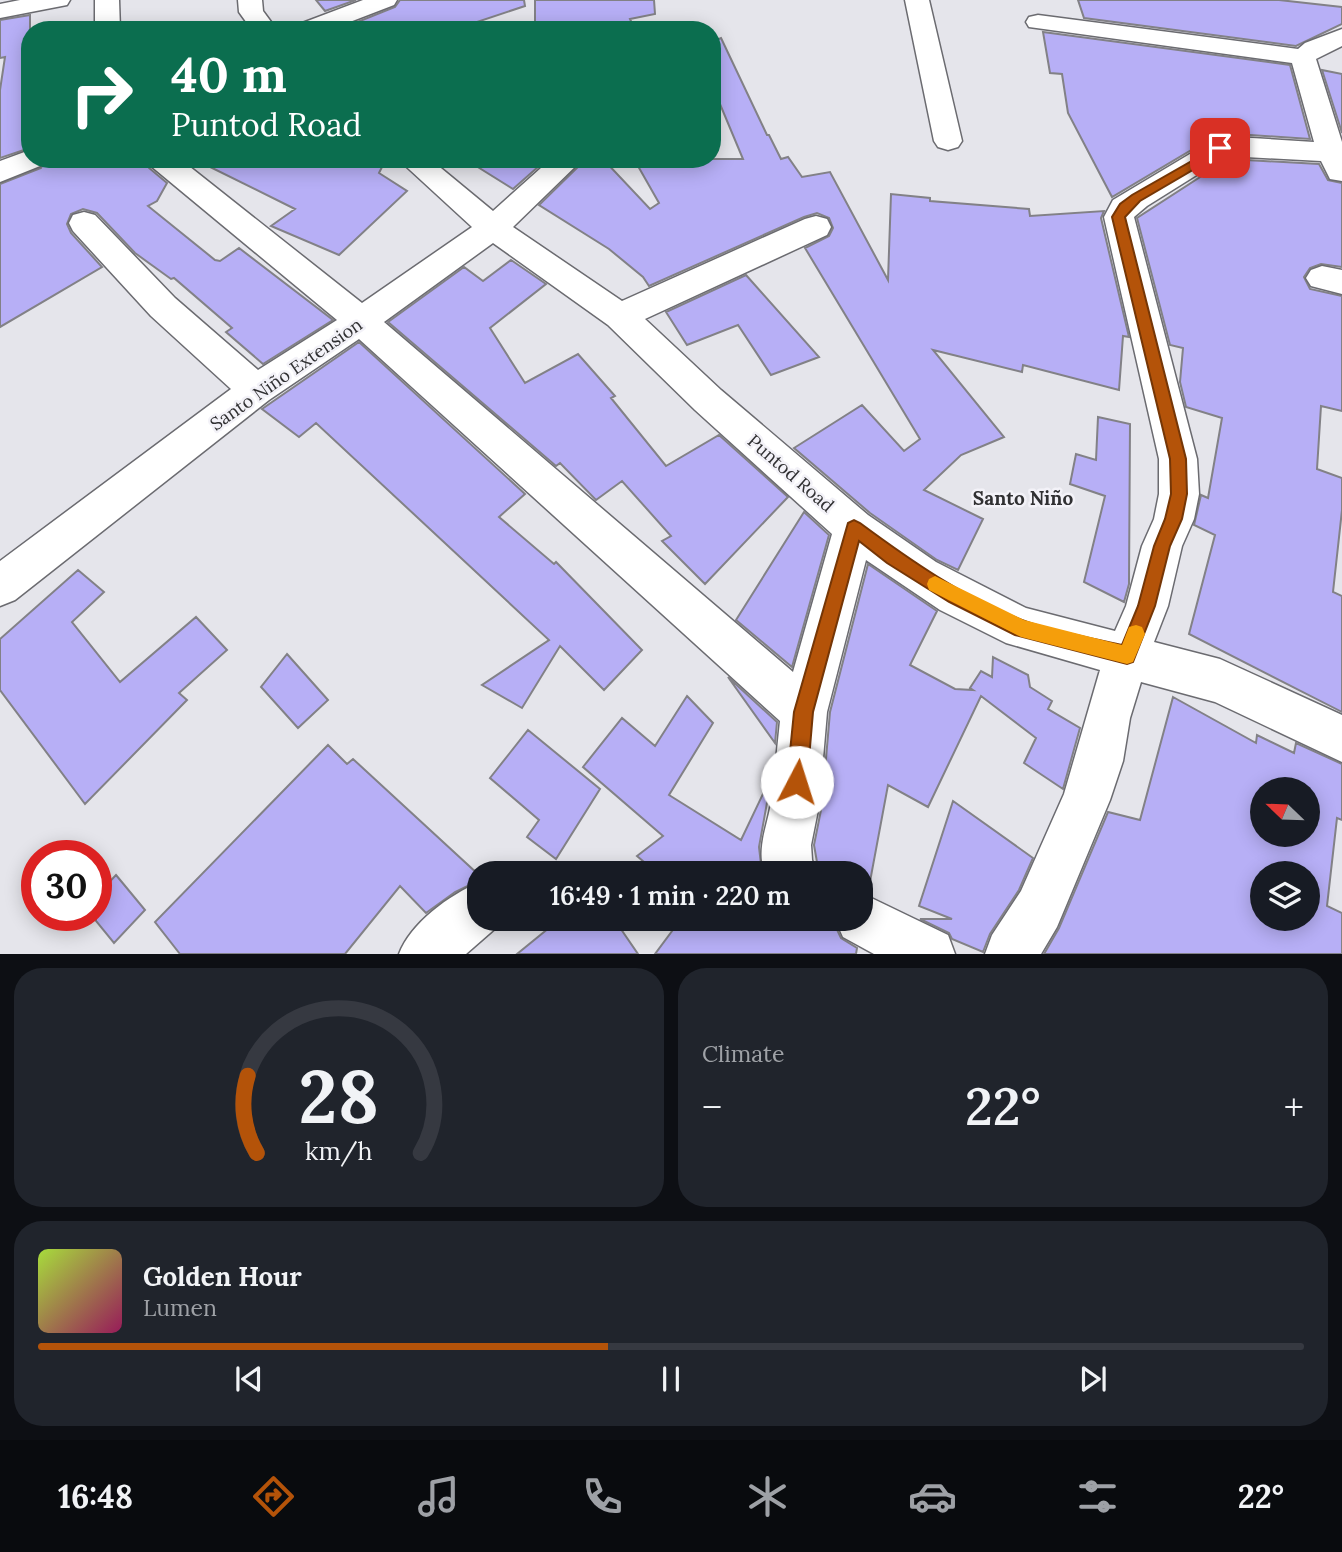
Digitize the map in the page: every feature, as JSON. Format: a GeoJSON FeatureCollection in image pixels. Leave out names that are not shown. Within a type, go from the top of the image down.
{"type":"FeatureCollection","features":[{"type":"Feature","properties":{"kind":"street"},"geometry":{"type":"LineString","coordinates":[[0,11],[58,0]]}},
{"type":"Feature","properties":{"kind":"street"},"geometry":{"type":"LineString","coordinates":[[107,0],[108,21]]}},
{"type":"Feature","properties":{"kind":"street"},"geometry":{"type":"LineString","coordinates":[[250,0],[251,12],[258,21]]}},
{"type":"Feature","properties":{"kind":"street"},"geometry":{"type":"LineString","coordinates":[[330,21],[385,0]]}},
{"type":"Feature","properties":{"kind":"street"},"geometry":{"type":"LineString","coordinates":[[917,0],[948,141]]}},
{"type":"Feature","properties":{"kind":"street"},"geometry":{"type":"LineString","coordinates":[[1038,22],[1303,57],[1314,48],[1342,37]]}},
{"type":"Feature","properties":{"kind":"street"},"geometry":{"type":"LineString","coordinates":[[1011,954],[1039,909],[1086,800],[1099,761],[1107,718],[1127,655],[1147,606],[1179,494],[1178,459],[1119,217],[1124,207],[1136,198],[1220,148],[1236,146],[1336,164],[1303,57]]}},
{"type":"Feature","properties":{"kind":"street"},"geometry":{"type":"LineString","coordinates":[[0,172],[21,163]]}},
{"type":"Feature","properties":{"kind":"street"},"geometry":{"type":"LineString","coordinates":[[172,168],[361,321],[804,712]]}},
{"type":"Feature","properties":{"kind":"street","name":"Puntod Road"},"geometry":{"type":"LineString","coordinates":[[423,168],[493,228],[620,316],[708,400],[854,528],[892,557],[943,589],[1021,628],[1220,681],[1342,738]]}},
{"type":"Feature","properties":{"kind":"street","name":"Santo Niño Extension"},"geometry":{"type":"LineString","coordinates":[[0,586],[256,390],[361,321],[493,228],[559,168]]}},
{"type":"Feature","properties":{"kind":"street"},"geometry":{"type":"LineString","coordinates":[[84,223],[163,307],[256,390]]}},
{"type":"Feature","properties":{"kind":"street"},"geometry":{"type":"LineString","coordinates":[[620,316],[816,227]]}},
{"type":"Feature","properties":{"kind":"street"},"geometry":{"type":"LineString","coordinates":[[787,861],[786,845],[795,805],[804,712],[854,528]]}},
{"type":"Feature","properties":{"kind":"street"},"geometry":{"type":"LineString","coordinates":[[425,954],[467,919]]}},
{"type":"Feature","properties":{"kind":"street"},"geometry":{"type":"LineString","coordinates":[[873,925],[929,954]]}},
{"type":"Feature","properties":{"kind":"building"},"geometry":{"type":"Polygon","coordinates":[[[316,0],[356,0],[325,11],[316,0]]]}},
{"type":"Feature","properties":{"kind":"building"},"geometry":{"type":"Polygon","coordinates":[[[400,0],[524,0],[525,6],[480,21],[360,21],[395,7],[400,0]]]}},
{"type":"Feature","properties":{"kind":"building"},"geometry":{"type":"Polygon","coordinates":[[[535,0],[654,0],[655,14],[630,19],[631,21],[535,21],[535,0]]]}},
{"type":"Feature","properties":{"kind":"building"},"geometry":{"type":"Polygon","coordinates":[[[1078,0],[1279,0],[1342,7],[1342,24],[1296,46],[1084,18],[1078,0]]]}},
{"type":"Feature","properties":{"kind":"building"},"geometry":{"type":"Polygon","coordinates":[[[30,15],[30,21],[21,21],[21,151],[0,158],[0,90],[5,57],[0,58],[0,20],[30,15]]]}},
{"type":"Feature","properties":{"kind":"building"},"geometry":{"type":"Polygon","coordinates":[[[1043,32],[1290,65],[1310,139],[1236,134],[1210,139],[1112,197],[1068,113],[1062,74],[1050,73],[1043,32]]]}},
{"type":"Feature","properties":{"kind":"building"},"geometry":{"type":"Polygon","coordinates":[[[721,38],[781,159],[788,157],[802,177],[830,172],[888,280],[891,194],[930,198],[930,201],[1029,209],[1030,216],[1104,211],[1101,218],[1129,337],[1123,336],[1119,390],[1023,365],[1022,372],[933,350],[1004,437],[961,455],[924,490],[983,519],[958,570],[937,560],[870,513],[794,448],[862,405],[904,451],[920,439],[805,248],[829,236],[833,228],[829,218],[817,213],[804,217],[649,286],[643,277],[609,249],[539,205],[577,168],[611,168],[650,209],[659,203],[639,168],[721,168],[721,159],[743,159],[721,106],[721,38]]]}},
{"type":"Feature","properties":{"kind":"building"},"geometry":{"type":"Polygon","coordinates":[[[1322,70],[1342,74],[1342,133],[1322,70]]]}},
{"type":"Feature","properties":{"kind":"building"},"geometry":{"type":"Polygon","coordinates":[[[1228,159],[1319,164],[1328,180],[1342,183],[1342,267],[1321,264],[1310,268],[1304,277],[1310,289],[1342,296],[1342,411],[1321,406],[1317,469],[1342,478],[1342,510],[1333,592],[1342,596],[1342,712],[1189,634],[1215,535],[1194,525],[1201,495],[1208,498],[1222,418],[1186,407],[1180,382],[1183,348],[1170,345],[1137,218],[1228,159]]]}},
{"type":"Feature","properties":{"kind":"building"},"geometry":{"type":"Polygon","coordinates":[[[41,168],[149,168],[167,183],[157,201],[148,206],[215,260],[220,261],[239,248],[333,320],[263,364],[226,332],[232,328],[174,278],[171,279],[135,253],[97,213],[83,209],[71,214],[67,224],[71,233],[102,267],[0,327],[0,184],[41,168]]]}},
{"type":"Feature","properties":{"kind":"building"},"geometry":{"type":"Polygon","coordinates":[[[212,168],[382,168],[379,173],[407,191],[339,255],[271,226],[295,209],[212,168]]]}},
{"type":"Feature","properties":{"kind":"building"},"geometry":{"type":"Polygon","coordinates":[[[479,168],[537,168],[513,189],[479,168]]]}},
{"type":"Feature","properties":{"kind":"building"},"geometry":{"type":"Polygon","coordinates":[[[511,260],[546,284],[490,328],[525,383],[578,354],[615,396],[611,398],[666,466],[719,435],[788,497],[705,584],[662,541],[671,536],[622,481],[596,500],[560,463],[556,466],[388,322],[464,267],[483,281],[511,260]]]}},
{"type":"Feature","properties":{"kind":"building"},"geometry":{"type":"Polygon","coordinates":[[[746,275],[819,357],[771,375],[738,325],[687,345],[666,312],[746,275]]]}},
{"type":"Feature","properties":{"kind":"building"},"geometry":{"type":"Polygon","coordinates":[[[359,342],[525,494],[499,517],[554,564],[556,562],[642,650],[604,690],[560,646],[522,708],[482,685],[549,640],[316,423],[299,437],[262,409],[359,342]]]}},
{"type":"Feature","properties":{"kind":"building"},"geometry":{"type":"Polygon","coordinates":[[[1098,417],[1130,424],[1129,584],[1124,602],[1084,582],[1105,496],[1070,484],[1076,454],[1096,460],[1098,417]]]}},
{"type":"Feature","properties":{"kind":"building"},"geometry":{"type":"Polygon","coordinates":[[[804,512],[829,535],[792,667],[736,620],[804,512]]]}},
{"type":"Feature","properties":{"kind":"building"},"geometry":{"type":"Polygon","coordinates":[[[868,564],[937,611],[910,665],[955,689],[973,690],[970,688],[981,671],[992,677],[993,657],[1028,675],[1030,687],[1052,701],[1048,709],[1080,728],[1063,789],[1024,763],[1036,738],[981,696],[928,807],[888,785],[873,866],[873,861],[817,861],[814,845],[822,805],[830,712],[868,564]]]}},
{"type":"Feature","properties":{"kind":"building"},"geometry":{"type":"Polygon","coordinates":[[[78,570],[104,592],[72,622],[120,682],[196,617],[227,650],[179,693],[187,700],[85,804],[0,690],[0,639],[78,570]]]}},
{"type":"Feature","properties":{"kind":"building"},"geometry":{"type":"Polygon","coordinates":[[[287,654],[328,700],[298,728],[261,687],[287,654]]]}},
{"type":"Feature","properties":{"kind":"building"},"geometry":{"type":"Polygon","coordinates":[[[728,677],[777,722],[775,743],[728,677]]]}},
{"type":"Feature","properties":{"kind":"building"},"geometry":{"type":"Polygon","coordinates":[[[687,696],[713,723],[669,795],[741,840],[772,775],[759,847],[761,861],[643,861],[637,856],[663,836],[583,767],[622,718],[655,746],[687,696]]]}},
{"type":"Feature","properties":{"kind":"building"},"geometry":{"type":"Polygon","coordinates":[[[1173,697],[1256,743],[1257,735],[1294,753],[1296,743],[1342,764],[1342,820],[1337,818],[1327,906],[1342,913],[1342,954],[1044,954],[1059,928],[1108,812],[1140,820],[1173,697]]]}},
{"type":"Feature","properties":{"kind":"building"},"geometry":{"type":"Polygon","coordinates":[[[528,730],[600,789],[556,859],[527,837],[539,820],[490,778],[528,730]]]}},
{"type":"Feature","properties":{"kind":"building"},"geometry":{"type":"Polygon","coordinates":[[[328,745],[347,764],[353,759],[467,864],[467,886],[426,913],[400,886],[345,954],[180,954],[155,922],[328,745]]]}},
{"type":"Feature","properties":{"kind":"building"},"geometry":{"type":"Polygon","coordinates":[[[953,801],[1033,858],[1019,890],[990,934],[983,952],[952,939],[949,933],[920,919],[952,919],[919,906],[953,801]]]}},
{"type":"Feature","properties":{"kind":"building"},"geometry":{"type":"Polygon","coordinates":[[[116,875],[145,910],[114,943],[104,931],[112,931],[112,879],[116,875]]]}},
{"type":"Feature","properties":{"kind":"building"},"geometry":{"type":"Polygon","coordinates":[[[545,931],[622,931],[638,954],[517,954],[545,931]]]}},
{"type":"Feature","properties":{"kind":"building"},"geometry":{"type":"Polygon","coordinates":[[[672,931],[838,931],[841,938],[857,948],[856,954],[655,954],[672,931]]]}},
{"type":"Feature","properties":{"kind":"slow traffic"},"geometry":{"type":"LineString","coordinates":[[935,584],[1021,628],[1127,655],[1136,634]]}},
{"type":"Feature","properties":{"kind":"district","name":"Santo Niño"},"geometry":{"type":"Point","coordinates":[1023,498]}},
{"type":"Feature","properties":{"kind":"route"},"geometry":{"type":"LineString","coordinates":[[797,782],[804,712],[854,528],[892,557],[955,596],[1021,628],[1127,655],[1147,606],[1179,494],[1178,459],[1119,217],[1124,207],[1136,198],[1220,148]]}}]}
